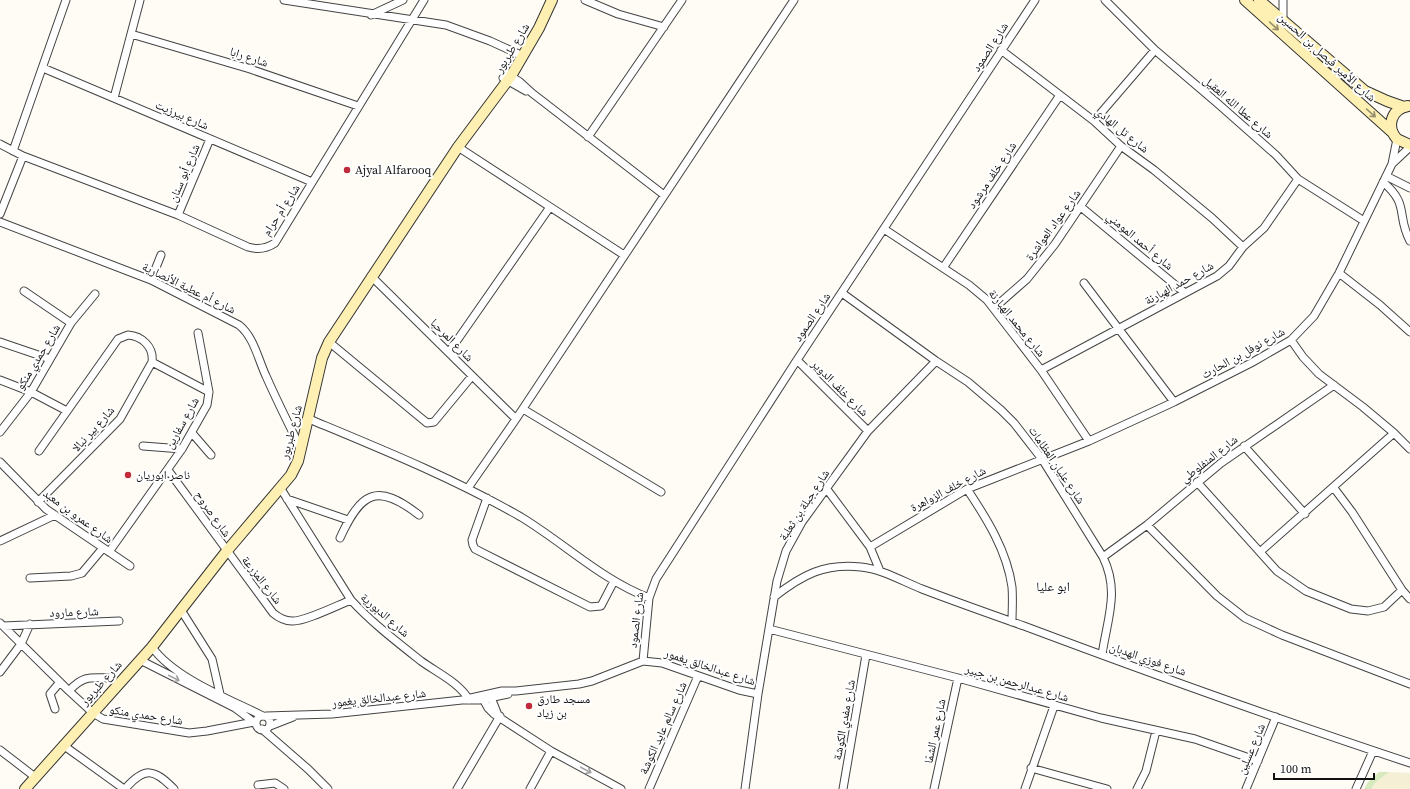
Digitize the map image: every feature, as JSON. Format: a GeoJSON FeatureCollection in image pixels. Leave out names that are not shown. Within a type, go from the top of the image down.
{"type":"FeatureCollection","features":[{"type":"Feature","properties":{"kind":"street"},"geometry":{"type":"LineString","coordinates":[[13,151],[66,0]]}},
{"type":"Feature","properties":{"kind":"street"},"geometry":{"type":"LineString","coordinates":[[114,98],[140,0]]}},
{"type":"Feature","properties":{"kind":"street"},"geometry":{"type":"LineString","coordinates":[[284,0],[371,15],[412,19],[446,25],[521,53]]}},
{"type":"Feature","properties":{"kind":"street"},"geometry":{"type":"LineString","coordinates":[[371,15],[403,0]]}},
{"type":"Feature","properties":{"kind":"street","name":"شارع أم حرام"},"geometry":{"type":"LineString","coordinates":[[0,144],[23,156],[178,215],[248,248],[254,249],[267,247],[275,243],[424,0]]}},
{"type":"Feature","properties":{"kind":"street","name":"شارع طبربور"},"geometry":{"type":"LineString","coordinates":[[25,789],[152,647],[226,552],[281,489],[296,466],[302,448],[322,358],[329,342],[371,276],[507,77],[551,0]]}},
{"type":"Feature","properties":{"kind":"street"},"geometry":{"type":"LineString","coordinates":[[585,0],[618,14],[664,27]]}},
{"type":"Feature","properties":{"kind":"street"},"geometry":{"type":"LineString","coordinates":[[468,488],[523,409],[794,0]]}},
{"type":"Feature","properties":{"kind":"street","name":"شارع الصمود"},"geometry":{"type":"LineString","coordinates":[[643,661],[648,598],[656,579],[796,360],[842,293],[1035,0]]}},
{"type":"Feature","properties":{"kind":"street","name":"شارع عطا الله العقيل"},"geometry":{"type":"LineString","coordinates":[[1105,0],[1155,50],[1276,156],[1298,179],[1364,221]]}},
{"type":"Feature","properties":{"kind":"street","name":"شارع الأمير فيصل بن الحسين"},"geometry":{"type":"LineString","coordinates":[[1245,0],[1394,136],[1410,146]]}},
{"type":"Feature","properties":{"kind":"street","name":"شارع الأمير فيصل بن الحسين"},"geometry":{"type":"LineString","coordinates":[[1259,0],[1365,91],[1387,102],[1407,106]]}},
{"type":"Feature","properties":{"kind":"street"},"geometry":{"type":"LineString","coordinates":[[1282,0],[1284,22]]}},
{"type":"Feature","properties":{"kind":"street"},"geometry":{"type":"LineString","coordinates":[[588,136],[664,27],[679,2]]}},
{"type":"Feature","properties":{"kind":"street","name":"شارع رابا"},"geometry":{"type":"LineString","coordinates":[[131,34],[250,69],[358,106]]}},
{"type":"Feature","properties":{"kind":"street","name":"شارع تل الهادي"},"geometry":{"type":"LineString","coordinates":[[1001,50],[1094,121],[1121,146],[1195,203],[1243,247]]}},
{"type":"Feature","properties":{"kind":"street"},"geometry":{"type":"LineString","coordinates":[[1094,121],[1155,50]]}},
{"type":"Feature","properties":{"kind":"street","name":"شارع بيرزيت"},"geometry":{"type":"LineString","coordinates":[[43,68],[312,182]]}},
{"type":"Feature","properties":{"kind":"street"},"geometry":{"type":"LineString","coordinates":[[507,77],[532,93],[664,195]]}},
{"type":"Feature","properties":{"kind":"street","name":"شارع خلف مرشود"},"geometry":{"type":"LineString","coordinates":[[943,268],[1060,95]]}},
{"type":"Feature","properties":{"kind":"street"},"geometry":{"type":"LineString","coordinates":[[1394,136],[1391,122],[1392,117],[1399,109],[1407,106]]}},
{"type":"Feature","properties":{"kind":"street","name":"شارع نوفل بن الحارث"},"geometry":{"type":"LineString","coordinates":[[1392,164],[1394,136]]}},
{"type":"Feature","properties":{"kind":"street","name":"شارع أبو سنان"},"geometry":{"type":"LineString","coordinates":[[178,215],[210,139]]}},
{"type":"Feature","properties":{"kind":"street","name":"شارع عواد العواشرة"},"geometry":{"type":"LineString","coordinates":[[994,308],[1027,279],[1081,207],[1121,146]]}},
{"type":"Feature","properties":{"kind":"street","name":"شارع نوفل بن الحارث"},"geometry":{"type":"LineString","coordinates":[[1042,459],[1088,441],[1174,402],[1251,363],[1291,340],[1314,316],[1339,273],[1392,164],[1410,146]]}},
{"type":"Feature","properties":{"kind":"street"},"geometry":{"type":"LineString","coordinates":[[458,147],[624,255]]}},
{"type":"Feature","properties":{"kind":"street"},"geometry":{"type":"LineString","coordinates":[[0,214],[23,156]]}},
{"type":"Feature","properties":{"kind":"street","name":"شارع حمد الهبارنة"},"geometry":{"type":"LineString","coordinates":[[1041,370],[1217,276],[1229,266],[1243,247],[1264,228],[1298,179]]}},
{"type":"Feature","properties":{"kind":"street"},"geometry":{"type":"LineString","coordinates":[[1385,179],[1410,188]]}},
{"type":"Feature","properties":{"kind":"street"},"geometry":{"type":"LineString","coordinates":[[1385,179],[1403,202],[1406,232],[1410,241]]}},
{"type":"Feature","properties":{"kind":"street"},"geometry":{"type":"LineString","coordinates":[[449,352],[550,207]]}},
{"type":"Feature","properties":{"kind":"street","name":"شارع أحمد المومني"},"geometry":{"type":"LineString","coordinates":[[1081,207],[1185,293]]}},
{"type":"Feature","properties":{"kind":"street","name":"شارع أم عطية الأنصارية"},"geometry":{"type":"LineString","coordinates":[[0,222],[151,280],[232,321],[244,329],[251,340],[266,375],[302,448]]}},
{"type":"Feature","properties":{"kind":"street","name":"شارع محمد الهبارنة"},"geometry":{"type":"LineString","coordinates":[[884,229],[979,293],[994,308],[1041,370],[1088,441]]}},
{"type":"Feature","properties":{"kind":"street"},"geometry":{"type":"LineString","coordinates":[[151,280],[161,255]]}},
{"type":"Feature","properties":{"kind":"street"},"geometry":{"type":"LineString","coordinates":[[1339,273],[1380,304],[1410,332]]}},
{"type":"Feature","properties":{"kind":"street","name":"شارع المرحبا"},"geometry":{"type":"LineString","coordinates":[[371,276],[516,419]]}},
{"type":"Feature","properties":{"kind":"street"},"geometry":{"type":"LineString","coordinates":[[1084,283],[1174,402]]}},
{"type":"Feature","properties":{"kind":"street"},"geometry":{"type":"LineString","coordinates":[[24,291],[71,324]]}},
{"type":"Feature","properties":{"kind":"street","name":"شارع عليان العظامات"},"geometry":{"type":"LineString","coordinates":[[842,293],[936,361],[968,382],[1014,423],[1042,459],[1103,557],[1111,578],[1112,593],[1102,655]]}},
{"type":"Feature","properties":{"kind":"street","name":"شارع حمدي منكو"},"geometry":{"type":"LineString","coordinates":[[0,432],[31,392],[71,324],[95,294]]}},
{"type":"Feature","properties":{"kind":"street"},"geometry":{"type":"LineString","coordinates":[[198,333],[209,392]]}},
{"type":"Feature","properties":{"kind":"street"},"geometry":{"type":"LineString","coordinates":[[39,451],[116,342],[122,336],[132,335],[144,341],[151,351],[152,362]]}},
{"type":"Feature","properties":{"kind":"street"},"geometry":{"type":"LineString","coordinates":[[1291,340],[1312,367],[1394,433],[1410,449]]}},
{"type":"Feature","properties":{"kind":"street"},"geometry":{"type":"LineString","coordinates":[[0,342],[50,359]]}},
{"type":"Feature","properties":{"kind":"street"},"geometry":{"type":"LineString","coordinates":[[329,342],[427,424],[434,422],[472,376]]}},
{"type":"Feature","properties":{"kind":"street","name":"شارع خلف الدوير"},"geometry":{"type":"LineString","coordinates":[[796,360],[868,431]]}},
{"type":"Feature","properties":{"kind":"street","name":"شارع جبلة بن ثعلبة"},"geometry":{"type":"LineString","coordinates":[[745,789],[758,694],[774,598],[780,567],[786,552],[802,522],[868,431],[936,361]]}},
{"type":"Feature","properties":{"kind":"street","name":"شارع سفارين"},"geometry":{"type":"LineString","coordinates":[[30,578],[71,576],[82,573],[106,550],[168,470],[192,433],[207,405],[209,392],[152,362]]}},
{"type":"Feature","properties":{"kind":"street","name":"شارع بير نبالا"},"geometry":{"type":"LineString","coordinates":[[38,502],[120,419],[152,362]]}},
{"type":"Feature","properties":{"kind":"street"},"geometry":{"type":"LineString","coordinates":[[0,380],[31,392],[67,411]]}},
{"type":"Feature","properties":{"kind":"street","name":"شارع المنفلوطي"},"geometry":{"type":"LineString","coordinates":[[1103,557],[1147,525],[1197,482],[1244,446],[1334,385]]}},
{"type":"Feature","properties":{"kind":"street"},"geometry":{"type":"LineString","coordinates":[[523,409],[661,492]]}},
{"type":"Feature","properties":{"kind":"street"},"geometry":{"type":"LineString","coordinates":[[309,419],[468,488],[487,498],[549,535],[614,581],[648,598]]}},
{"type":"Feature","properties":{"kind":"street"},"geometry":{"type":"LineString","coordinates":[[192,433],[211,455]]}},
{"type":"Feature","properties":{"kind":"street"},"geometry":{"type":"LineString","coordinates":[[1261,551],[1305,514],[1394,433]]}},
{"type":"Feature","properties":{"kind":"street"},"geometry":{"type":"LineString","coordinates":[[142,446],[182,449]]}},
{"type":"Feature","properties":{"kind":"street"},"geometry":{"type":"LineString","coordinates":[[1244,446],[1305,514]]}},
{"type":"Feature","properties":{"kind":"street","name":"شارع خلف الزواهرة"},"geometry":{"type":"LineString","coordinates":[[870,547],[967,489],[1042,459]]}},
{"type":"Feature","properties":{"kind":"street","name":"شارع عمرو بن معبد"},"geometry":{"type":"LineString","coordinates":[[0,462],[38,502],[130,566]]}},
{"type":"Feature","properties":{"kind":"street","name":"شارع صروح"},"geometry":{"type":"LineString","coordinates":[[168,470],[226,552]]}},
{"type":"Feature","properties":{"kind":"street"},"geometry":{"type":"LineString","coordinates":[[1197,482],[1261,551],[1277,572],[1290,582],[1306,591],[1351,609],[1374,610],[1384,607],[1402,590]]}},
{"type":"Feature","properties":{"kind":"street"},"geometry":{"type":"LineString","coordinates":[[826,488],[870,547],[880,571]]}},
{"type":"Feature","properties":{"kind":"street"},"geometry":{"type":"LineString","coordinates":[[1334,488],[1352,512],[1402,590],[1410,599]]}},
{"type":"Feature","properties":{"kind":"street","name":"شارع الدبورية"},"geometry":{"type":"LineString","coordinates":[[281,489],[351,600],[373,621],[459,688],[466,699]]}},
{"type":"Feature","properties":{"kind":"street"},"geometry":{"type":"LineString","coordinates":[[967,489],[986,520],[1002,553],[1012,589],[1012,622]]}},
{"type":"Feature","properties":{"kind":"street"},"geometry":{"type":"LineString","coordinates":[[340,538],[348,520],[364,499],[371,496],[382,496],[397,500],[419,515]]}},
{"type":"Feature","properties":{"kind":"street"},"geometry":{"type":"LineString","coordinates":[[487,498],[472,540],[475,549],[590,607],[601,606],[614,581]]}},
{"type":"Feature","properties":{"kind":"street"},"geometry":{"type":"LineString","coordinates":[[287,499],[348,520]]}},
{"type":"Feature","properties":{"kind":"street"},"geometry":{"type":"LineString","coordinates":[[0,541],[55,515]]}},
{"type":"Feature","properties":{"kind":"street"},"geometry":{"type":"LineString","coordinates":[[1147,525],[1217,596],[1246,618],[1282,635],[1410,684]]}},
{"type":"Feature","properties":{"kind":"street","name":"شارع المزرعة"},"geometry":{"type":"LineString","coordinates":[[226,552],[273,613],[286,620],[297,621],[351,600]]}},
{"type":"Feature","properties":{"kind":"street","name":"شارع فوزي الهدبان"},"geometry":{"type":"LineString","coordinates":[[774,598],[791,583],[807,574],[825,568],[862,567],[880,571],[954,601],[1102,655],[1410,763]]}},
{"type":"Feature","properties":{"kind":"street"},"geometry":{"type":"LineString","coordinates":[[181,610],[212,659],[220,694]]}},
{"type":"Feature","properties":{"kind":"street","name":"شارع مارود"},"geometry":{"type":"LineString","coordinates":[[2,625],[119,621]]}},
{"type":"Feature","properties":{"kind":"street"},"geometry":{"type":"LineString","coordinates":[[0,672],[21,644],[30,624]]}},
{"type":"Feature","properties":{"kind":"street","name":"شارع حمدي منكو"},"geometry":{"type":"LineString","coordinates":[[2,625],[69,691],[103,720],[189,733],[262,726]]}},
{"type":"Feature","properties":{"kind":"street","name":"شارع عبدالرحمن بن جبير"},"geometry":{"type":"LineString","coordinates":[[769,629],[958,678],[1054,706],[1195,739],[1258,761]]}},
{"type":"Feature","properties":{"kind":"street"},"geometry":{"type":"LineString","coordinates":[[152,647],[170,667],[264,716],[270,721],[262,726]]}},
{"type":"Feature","properties":{"kind":"street","name":"شارع مفدي الكوشة"},"geometry":{"type":"LineString","coordinates":[[843,789],[866,655]]}},
{"type":"Feature","properties":{"kind":"street"},"geometry":{"type":"LineString","coordinates":[[140,660],[235,708],[262,726],[328,789]]}},
{"type":"Feature","properties":{"kind":"street","name":"شارع عبدالخالق يغمور"},"geometry":{"type":"LineString","coordinates":[[264,716],[332,714],[466,699],[516,691],[579,684],[592,681],[643,661],[662,663],[698,676],[758,694]]}},
{"type":"Feature","properties":{"kind":"street","name":"شارع سالم عايد الكوشة"},"geometry":{"type":"LineString","coordinates":[[648,789],[698,676]]}},
{"type":"Feature","properties":{"kind":"street"},"geometry":{"type":"LineString","coordinates":[[69,691],[77,682],[86,678],[113,678]]}},
{"type":"Feature","properties":{"kind":"street","name":"شارع عمر الشمّا"},"geometry":{"type":"LineString","coordinates":[[934,789],[958,678]]}},
{"type":"Feature","properties":{"kind":"street"},"geometry":{"type":"LineString","coordinates":[[55,709],[50,694],[60,682]]}},
{"type":"Feature","properties":{"kind":"street"},"geometry":{"type":"LineString","coordinates":[[490,696],[499,716]]}},
{"type":"Feature","properties":{"kind":"street"},"geometry":{"type":"LineString","coordinates":[[482,697],[488,708],[551,751],[621,789]]}},
{"type":"Feature","properties":{"kind":"street"},"geometry":{"type":"LineString","coordinates":[[1025,789],[1031,768],[1054,706]]}},
{"type":"Feature","properties":{"kind":"street","name":"شارع عبدالخالق يغمور"},"geometry":{"type":"LineString","coordinates":[[262,726],[297,715]]}},
{"type":"Feature","properties":{"kind":"street"},"geometry":{"type":"LineString","coordinates":[[262,726],[258,719],[264,716]]}},
{"type":"Feature","properties":{"kind":"street"},"geometry":{"type":"LineString","coordinates":[[457,789],[499,716]]}},
{"type":"Feature","properties":{"kind":"street","name":"شارع عسلين"},"geometry":{"type":"LineString","coordinates":[[1246,789],[1276,717]]}},
{"type":"Feature","properties":{"kind":"street"},"geometry":{"type":"LineString","coordinates":[[1137,789],[1146,771],[1156,731]]}},
{"type":"Feature","properties":{"kind":"street"},"geometry":{"type":"LineString","coordinates":[[63,745],[124,789],[133,780],[149,772],[158,774],[174,789]]}},
{"type":"Feature","properties":{"kind":"street"},"geometry":{"type":"LineString","coordinates":[[0,750],[35,777]]}},
{"type":"Feature","properties":{"kind":"street"},"geometry":{"type":"LineString","coordinates":[[530,789],[551,751]]}},
{"type":"Feature","properties":{"kind":"street"},"geometry":{"type":"LineString","coordinates":[[1356,789],[1373,751]]}},
{"type":"Feature","properties":{"kind":"street"},"geometry":{"type":"LineString","coordinates":[[1031,768],[1107,789]]}},
{"type":"Feature","properties":{"kind":"street"},"geometry":{"type":"LineString","coordinates":[[258,785],[275,783],[283,788]]}},
{"type":"Feature","properties":{"kind":"shaded area"},"geometry":{"type":"Polygon","coordinates":[[[1389,772],[1410,773],[1410,789],[1371,789],[1375,783],[1389,772]]]}},
{"type":"Feature","properties":{"kind":"green space"},"geometry":{"type":"Polygon","coordinates":[[[1379,772],[1389,772],[1375,783],[1371,789],[1364,789],[1368,782],[1379,772]]]}},
{"type":"Feature","properties":{"kind":"place","name":"Ajyal Alfarooq"},"geometry":{"type":"Point","coordinates":[347,170]}},
{"type":"Feature","properties":{"kind":"place","name":"ناصر ابوريان"},"geometry":{"type":"Point","coordinates":[128,475]}},
{"type":"Feature","properties":{"kind":"place","name":"مسجد طارق بن زياد"},"geometry":{"type":"Point","coordinates":[529,706]}},
{"type":"Feature","properties":{"kind":"district","name":"ابو عليا"},"geometry":{"type":"Point","coordinates":[1053,586]}}]}
